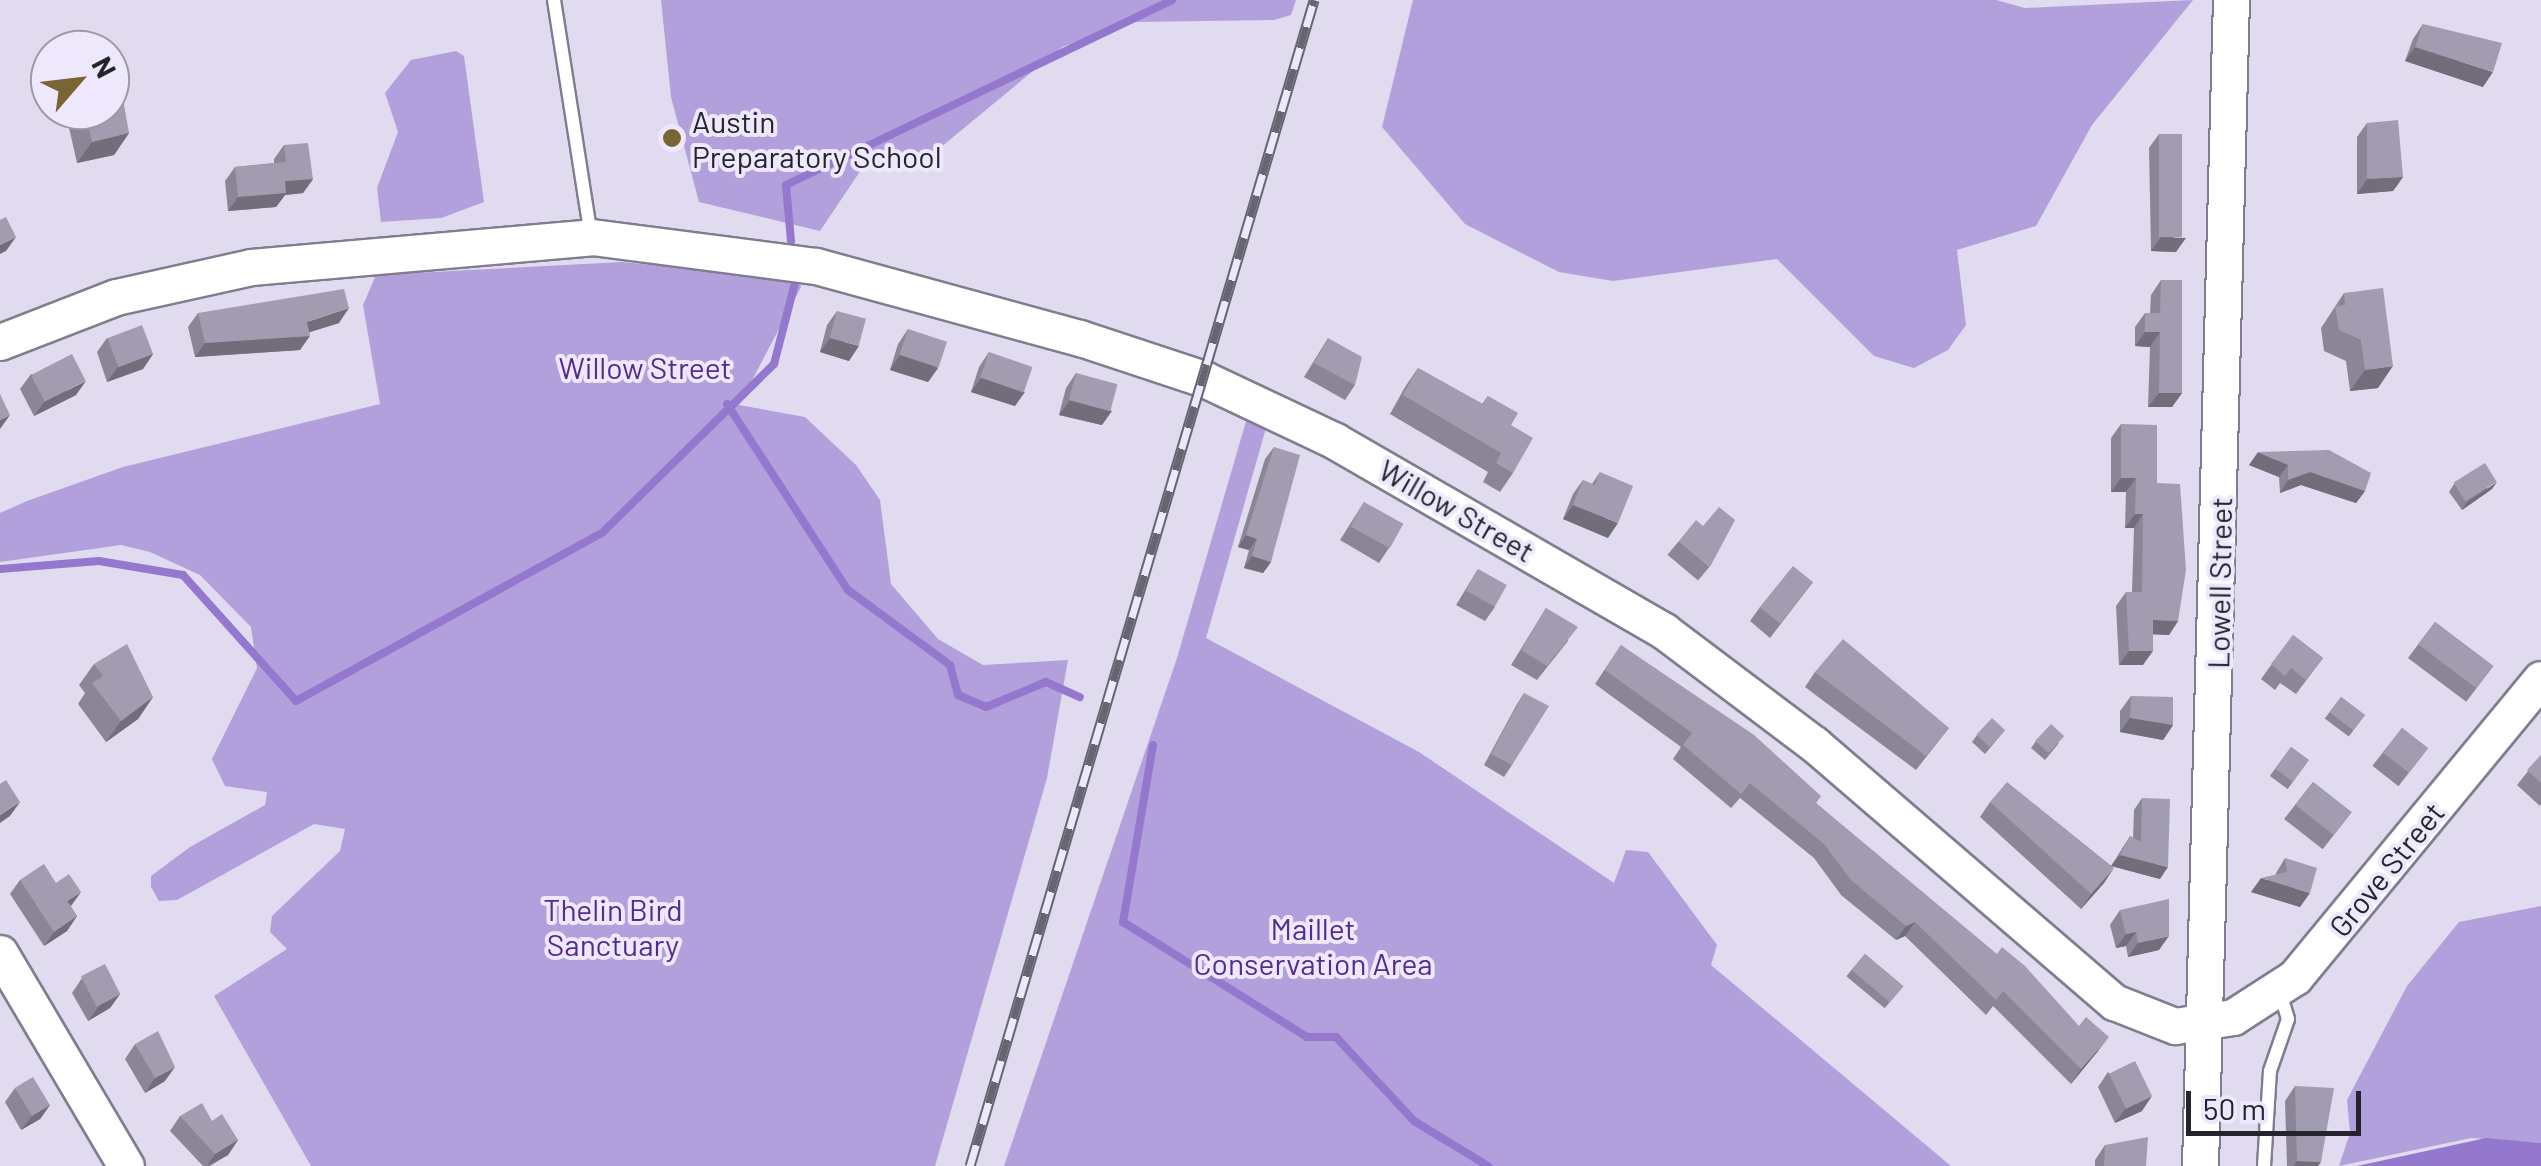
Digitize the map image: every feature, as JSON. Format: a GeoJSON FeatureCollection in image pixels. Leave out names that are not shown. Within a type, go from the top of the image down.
{"type":"FeatureCollection","features":[{"type":"Feature","properties":{"kind":"main road","name":"Lowell Street"},"geometry":{"type":"LineString","coordinates":[[2200,1166],[2231,0]]}},
{"type":"Feature","properties":{"kind":"main road","name":"Willow Street"},"geometry":{"type":"LineString","coordinates":[[0,342],[116,297],[251,267],[592,237],[853,275],[1080,338],[1245,397],[1680,642],[2114,1002],[2150,1020],[2206,1026]]}},
{"type":"Feature","properties":{"kind":"main road","name":"Grove Street"},"geometry":{"type":"LineString","coordinates":[[2206,1026],[2279,990],[2541,679]]}},
{"type":"Feature","properties":{"kind":"main road"},"geometry":{"type":"LineString","coordinates":[[0,953],[126,1166]]}},
{"type":"Feature","properties":{"kind":"lane"},"geometry":{"type":"LineString","coordinates":[[554,0],[592,237]]}},
{"type":"Feature","properties":{"kind":"lane"},"geometry":{"type":"LineString","coordinates":[[2264,1166],[2270,1071],[2288,1019],[2279,990]]}},
{"type":"Feature","properties":{"kind":"green space"},"geometry":{"type":"Polygon","coordinates":[[[661,0],[1296,0],[1291,15],[1274,20],[1133,22],[1062,47],[935,152],[869,158],[820,231],[699,202],[671,97],[661,0]]]}},
{"type":"Feature","properties":{"kind":"green space"},"geometry":{"type":"Polygon","coordinates":[[[1413,0],[1996,0],[2025,8],[2193,0],[2092,125],[2036,226],[1957,250],[1966,325],[1948,350],[1914,368],[1874,356],[1777,259],[1613,281],[1559,272],[1465,224],[1382,127],[1413,0]]]}},
{"type":"Feature","properties":{"kind":"green space"},"geometry":{"type":"Polygon","coordinates":[[[456,51],[464,56],[484,202],[441,218],[381,222],[377,188],[398,132],[385,93],[411,60],[456,51]]]}},
{"type":"Feature","properties":{"kind":"green space","name":"Thelin Bird Sanctuary"},"geometry":{"type":"Polygon","coordinates":[[[622,262],[797,279],[801,287],[739,405],[805,417],[856,465],[880,500],[891,584],[938,639],[983,665],[1068,660],[1047,778],[935,1166],[311,1166],[214,996],[287,949],[270,932],[272,916],[340,851],[345,829],[314,824],[177,900],[159,901],[151,887],[151,876],[190,847],[265,805],[267,792],[225,786],[212,759],[257,668],[251,627],[200,575],[150,552],[121,545],[0,562],[0,513],[27,501],[123,467],[380,404],[363,305],[376,275],[622,262]]]}},
{"type":"Feature","properties":{"kind":"green space","name":"Maillet Conservation Area"},"geometry":{"type":"Polygon","coordinates":[[[1247,418],[1266,428],[1206,638],[1419,752],[1614,883],[1626,850],[1648,852],[1717,945],[1711,965],[1951,1166],[1004,1166],[1177,658],[1247,418]]]}},
{"type":"Feature","properties":{"kind":"green space"},"geometry":{"type":"Polygon","coordinates":[[[2541,906],[2541,1143],[2471,1138],[2339,1166],[2350,1133],[2347,1100],[2407,986],[2459,922],[2541,906]]]}},
{"type":"Feature","properties":{"kind":"shaded area"},"geometry":{"type":"Polygon","coordinates":[[[2486,1138],[2541,1143],[2541,1166],[2357,1166],[2486,1138]]]}},
{"type":"Feature","properties":{"kind":"building"},"geometry":{"type":"Polygon","coordinates":[[[2423,24],[2502,43],[2493,72],[2415,47],[2423,24]]]}},
{"type":"Feature","properties":{"kind":"building"},"geometry":{"type":"Polygon","coordinates":[[[2398,120],[2403,177],[2367,179],[2367,123],[2398,120]]]}},
{"type":"Feature","properties":{"kind":"building"},"geometry":{"type":"Polygon","coordinates":[[[89,130],[128,130],[129,133],[92,142],[89,130]]]}},
{"type":"Feature","properties":{"kind":"building"},"geometry":{"type":"Polygon","coordinates":[[[2159,134],[2182,134],[2182,237],[2159,237],[2159,134]]]}},
{"type":"Feature","properties":{"kind":"building"},"geometry":{"type":"Polygon","coordinates":[[[308,143],[313,179],[285,181],[286,193],[238,197],[235,167],[286,162],[284,145],[308,143]]]}},
{"type":"Feature","properties":{"kind":"building"},"geometry":{"type":"Polygon","coordinates":[[[6,217],[16,237],[0,245],[0,220],[6,217]]]}},
{"type":"Feature","properties":{"kind":"building"},"geometry":{"type":"Polygon","coordinates":[[[2161,280],[2182,280],[2182,393],[2159,393],[2160,332],[2145,332],[2145,313],[2160,313],[2161,280]]]}},
{"type":"Feature","properties":{"kind":"building"},"geometry":{"type":"Polygon","coordinates":[[[2383,288],[2393,366],[2365,370],[2361,340],[2339,330],[2335,306],[2345,305],[2344,293],[2383,288]]]}},
{"type":"Feature","properties":{"kind":"building"},"geometry":{"type":"Polygon","coordinates":[[[344,289],[349,308],[307,322],[310,336],[205,343],[198,313],[344,289]]]}},
{"type":"Feature","properties":{"kind":"building"},"geometry":{"type":"Polygon","coordinates":[[[837,311],[866,319],[859,346],[830,338],[837,311]]]}},
{"type":"Feature","properties":{"kind":"building"},"geometry":{"type":"Polygon","coordinates":[[[142,325],[153,354],[119,367],[107,338],[142,325]]]}},
{"type":"Feature","properties":{"kind":"building"},"geometry":{"type":"Polygon","coordinates":[[[908,329],[947,342],[939,367],[900,355],[908,329]]]}},
{"type":"Feature","properties":{"kind":"building"},"geometry":{"type":"Polygon","coordinates":[[[1328,338],[1362,357],[1355,385],[1314,363],[1328,338]]]}},
{"type":"Feature","properties":{"kind":"building"},"geometry":{"type":"Polygon","coordinates":[[[989,352],[1032,367],[1024,393],[980,378],[989,352]]]}},
{"type":"Feature","properties":{"kind":"building"},"geometry":{"type":"Polygon","coordinates":[[[72,354],[86,381],[45,402],[31,375],[72,354]]]}},
{"type":"Feature","properties":{"kind":"building"},"geometry":{"type":"Polygon","coordinates":[[[1418,368],[1483,404],[1488,396],[1518,413],[1511,425],[1533,438],[1513,473],[1496,463],[1501,453],[1403,395],[1418,368]]]}},
{"type":"Feature","properties":{"kind":"building"},"geometry":{"type":"Polygon","coordinates":[[[1076,373],[1118,384],[1110,411],[1069,400],[1076,373]]]}},
{"type":"Feature","properties":{"kind":"building"},"geometry":{"type":"Polygon","coordinates":[[[0,394],[10,415],[0,420],[0,394]]]}},
{"type":"Feature","properties":{"kind":"building"},"geometry":{"type":"Polygon","coordinates":[[[2121,424],[2157,425],[2157,483],[2180,484],[2186,570],[2178,621],[2153,620],[2153,651],[2129,651],[2126,592],[2142,592],[2143,514],[2135,514],[2136,478],[2121,478],[2121,424]]]}},
{"type":"Feature","properties":{"kind":"building"},"geometry":{"type":"Polygon","coordinates":[[[1274,447],[1300,455],[1271,562],[1252,556],[1257,539],[1246,535],[1274,447]]]}},
{"type":"Feature","properties":{"kind":"building"},"geometry":{"type":"Polygon","coordinates":[[[2329,450],[2371,473],[2365,491],[2310,472],[2288,480],[2288,465],[2258,452],[2329,450]]]}},
{"type":"Feature","properties":{"kind":"building"},"geometry":{"type":"Polygon","coordinates":[[[2485,463],[2497,482],[2465,501],[2454,483],[2485,463]]]}},
{"type":"Feature","properties":{"kind":"building"},"geometry":{"type":"Polygon","coordinates":[[[1600,472],[1633,486],[1618,523],[1573,505],[1583,480],[1595,485],[1600,472]]]}},
{"type":"Feature","properties":{"kind":"building"},"geometry":{"type":"Polygon","coordinates":[[[1364,502],[1403,524],[1390,548],[1350,526],[1364,502]]]}},
{"type":"Feature","properties":{"kind":"building"},"geometry":{"type":"Polygon","coordinates":[[[1719,507],[1735,520],[1710,567],[1679,541],[1696,520],[1703,526],[1719,507]]]}},
{"type":"Feature","properties":{"kind":"building"},"geometry":{"type":"Polygon","coordinates":[[[1793,566],[1813,582],[1780,624],[1760,607],[1793,566]]]}},
{"type":"Feature","properties":{"kind":"building"},"geometry":{"type":"Polygon","coordinates":[[[1478,569],[1507,585],[1495,607],[1466,591],[1478,569]]]}},
{"type":"Feature","properties":{"kind":"building"},"geometry":{"type":"Polygon","coordinates":[[[1546,608],[1578,627],[1547,666],[1521,650],[1546,608]]]}},
{"type":"Feature","properties":{"kind":"building"},"geometry":{"type":"Polygon","coordinates":[[[2435,622],[2493,666],[2476,688],[2418,644],[2435,622]]]}},
{"type":"Feature","properties":{"kind":"building"},"geometry":{"type":"Polygon","coordinates":[[[2293,635],[2323,658],[2306,680],[2291,668],[2285,676],[2271,664],[2293,635]]]}},
{"type":"Feature","properties":{"kind":"building"},"geometry":{"type":"Polygon","coordinates":[[[1843,639],[1949,728],[1926,756],[1815,672],[1843,639]]]}},
{"type":"Feature","properties":{"kind":"building"},"geometry":{"type":"Polygon","coordinates":[[[127,644],[153,697],[121,721],[92,683],[103,676],[94,664],[127,644]]]}},
{"type":"Feature","properties":{"kind":"building"},"geometry":{"type":"Polygon","coordinates":[[[1621,645],[1754,735],[1821,796],[1816,803],[1997,954],[2002,947],[2025,966],[2079,1026],[2086,1017],[2109,1037],[2081,1069],[2003,991],[1996,1000],[1915,922],[1906,926],[1851,880],[1824,844],[1750,783],[1741,794],[1683,745],[1692,733],[1605,670],[1621,645]]]}},
{"type":"Feature","properties":{"kind":"building"},"geometry":{"type":"Polygon","coordinates":[[[1524,693],[1549,706],[1512,765],[1491,754],[1524,693]]]}},
{"type":"Feature","properties":{"kind":"building"},"geometry":{"type":"Polygon","coordinates":[[[2131,696],[2173,697],[2173,725],[2130,718],[2131,696]]]}},
{"type":"Feature","properties":{"kind":"building"},"geometry":{"type":"Polygon","coordinates":[[[2341,697],[2365,715],[2354,730],[2330,712],[2341,697]]]}},
{"type":"Feature","properties":{"kind":"building"},"geometry":{"type":"Polygon","coordinates":[[[1992,718],[2005,730],[1989,747],[1976,735],[1992,718]]]}},
{"type":"Feature","properties":{"kind":"building"},"geometry":{"type":"Polygon","coordinates":[[[2051,724],[2064,736],[2048,753],[2035,741],[2051,724]]]}},
{"type":"Feature","properties":{"kind":"building"},"geometry":{"type":"Polygon","coordinates":[[[2402,728],[2428,748],[2409,773],[2383,752],[2402,728]]]}},
{"type":"Feature","properties":{"kind":"building"},"geometry":{"type":"Polygon","coordinates":[[[2291,747],[2309,760],[2293,782],[2275,769],[2291,747]]]}},
{"type":"Feature","properties":{"kind":"building"},"geometry":{"type":"Polygon","coordinates":[[[2541,755],[2541,783],[2527,770],[2541,755]]]}},
{"type":"Feature","properties":{"kind":"building"},"geometry":{"type":"Polygon","coordinates":[[[6,780],[20,802],[0,815],[0,784],[6,780]]]}},
{"type":"Feature","properties":{"kind":"building"},"geometry":{"type":"Polygon","coordinates":[[[2007,782],[2114,868],[2091,894],[1990,802],[2007,782]]]}},
{"type":"Feature","properties":{"kind":"building"},"geometry":{"type":"Polygon","coordinates":[[[2313,782],[2352,812],[2334,835],[2295,805],[2313,782]]]}},
{"type":"Feature","properties":{"kind":"building"},"geometry":{"type":"Polygon","coordinates":[[[2142,798],[2170,799],[2168,867],[2120,855],[2130,836],[2141,842],[2142,798]]]}},
{"type":"Feature","properties":{"kind":"building"},"geometry":{"type":"Polygon","coordinates":[[[2285,858],[2317,868],[2310,893],[2261,878],[2287,872],[2285,858]]]}},
{"type":"Feature","properties":{"kind":"building"},"geometry":{"type":"Polygon","coordinates":[[[44,864],[56,883],[69,874],[81,892],[67,901],[77,916],[54,932],[20,880],[44,864]]]}},
{"type":"Feature","properties":{"kind":"building"},"geometry":{"type":"Polygon","coordinates":[[[2169,899],[2169,936],[2138,943],[2136,932],[2126,934],[2120,910],[2169,899]]]}},
{"type":"Feature","properties":{"kind":"building"},"geometry":{"type":"Polygon","coordinates":[[[1865,954],[1903,986],[1890,1002],[1852,970],[1865,954]]]}},
{"type":"Feature","properties":{"kind":"building"},"geometry":{"type":"Polygon","coordinates":[[[105,964],[120,994],[96,1007],[81,976],[105,964]]]}},
{"type":"Feature","properties":{"kind":"building"},"geometry":{"type":"Polygon","coordinates":[[[158,1031],[175,1067],[155,1078],[135,1044],[158,1031]]]}},
{"type":"Feature","properties":{"kind":"building"},"geometry":{"type":"Polygon","coordinates":[[[2135,1061],[2152,1096],[2126,1109],[2109,1074],[2135,1061]]]}},
{"type":"Feature","properties":{"kind":"building"},"geometry":{"type":"Polygon","coordinates":[[[33,1077],[50,1105],[32,1116],[15,1088],[33,1077]]]}},
{"type":"Feature","properties":{"kind":"building"},"geometry":{"type":"Polygon","coordinates":[[[2295,1086],[2334,1088],[2321,1162],[2297,1161],[2295,1086]]]}},
{"type":"Feature","properties":{"kind":"building"},"geometry":{"type":"Polygon","coordinates":[[[202,1103],[212,1121],[222,1114],[238,1140],[215,1154],[180,1116],[202,1103]]]}},
{"type":"Feature","properties":{"kind":"building"},"geometry":{"type":"Polygon","coordinates":[[[2148,1137],[2146,1166],[2104,1166],[2105,1145],[2148,1137]]]}},
{"type":"Feature","properties":{"kind":"waterway"},"geometry":{"type":"LineString","coordinates":[[791,241],[786,185],[1172,0]]}},
{"type":"Feature","properties":{"kind":"waterway"},"geometry":{"type":"LineString","coordinates":[[0,569],[99,561],[183,575],[296,701],[603,532],[774,364],[795,283]]}},
{"type":"Feature","properties":{"kind":"waterway"},"geometry":{"type":"LineString","coordinates":[[727,404],[848,590],[950,665],[958,695],[986,707],[1046,682],[1080,697]]}},
{"type":"Feature","properties":{"kind":"waterway"},"geometry":{"type":"LineString","coordinates":[[1153,745],[1123,922],[1307,1037],[1336,1037],[1414,1121],[1488,1166]]}},
{"type":"Feature","properties":{"kind":"railway"},"geometry":{"type":"LineString","coordinates":[[970,1166],[1314,0]]}},
{"type":"Feature","properties":{"kind":"place","name":"Austin Preparatory School"},"geometry":{"type":"Point","coordinates":[672,138]}}]}
